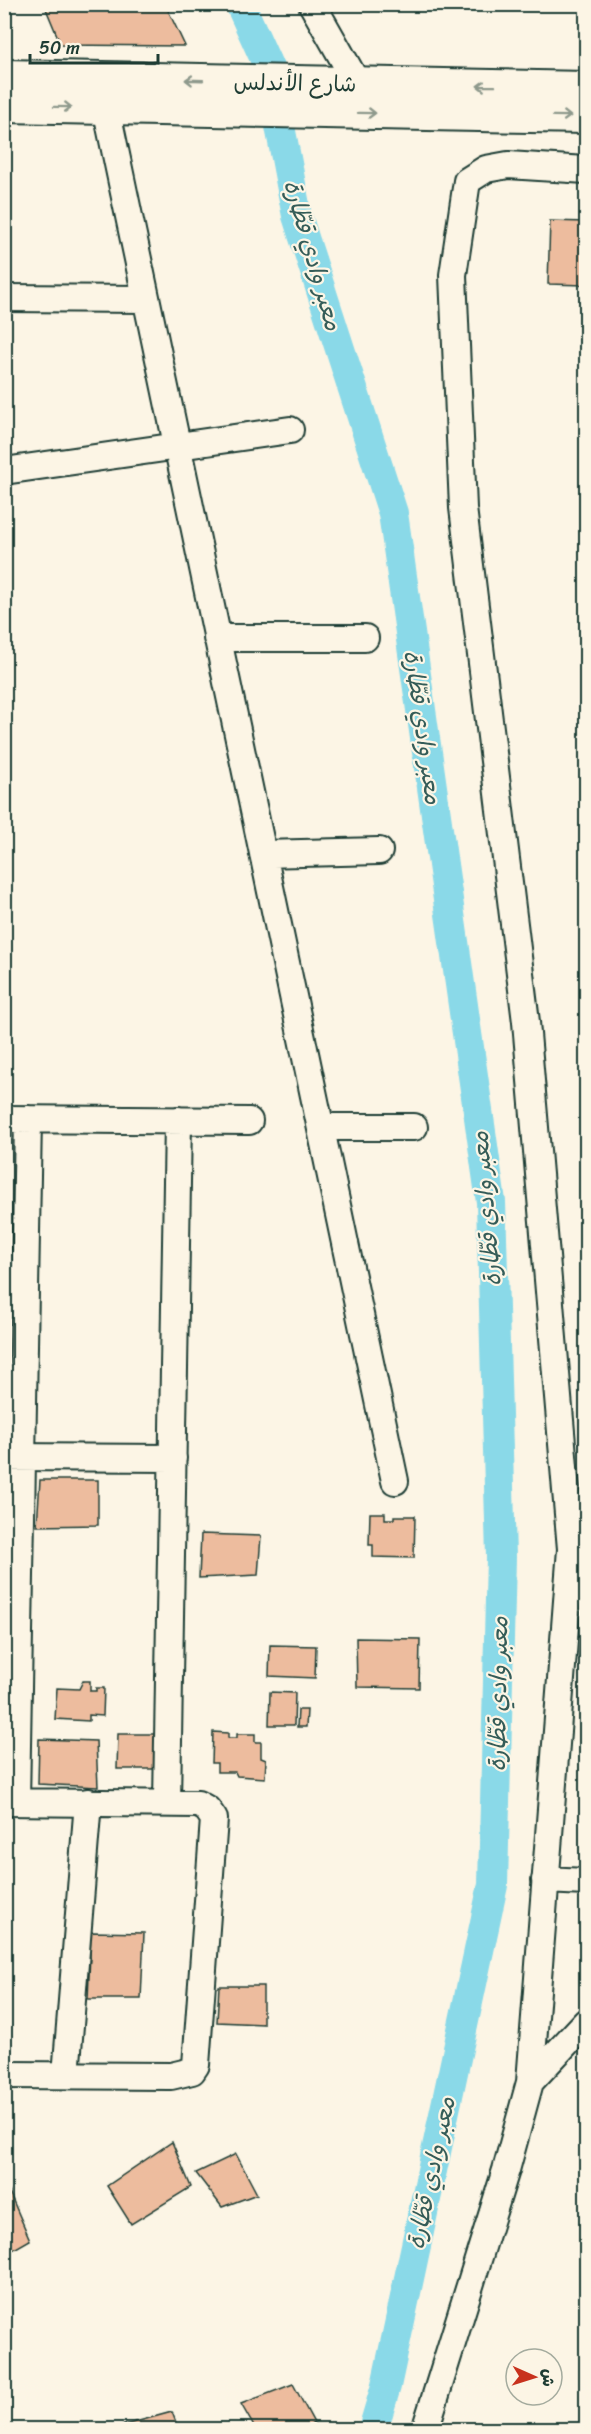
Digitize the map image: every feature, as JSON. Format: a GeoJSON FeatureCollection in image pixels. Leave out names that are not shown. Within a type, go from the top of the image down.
{"type":"FeatureCollection","features":[{"type":"Feature","properties":{"kind":"main road","name":"شارع الأندلس"},"geometry":{"type":"LineString","coordinates":[[4,76],[252,97],[311,98],[586,117]]}},
{"type":"Feature","properties":{"kind":"main road","name":"شارع الأندلس"},"geometry":{"type":"LineString","coordinates":[[311,98],[358,85],[586,88]]}},
{"type":"Feature","properties":{"kind":"main road","name":"شارع الأندلس"},"geometry":{"type":"LineString","coordinates":[[4,106],[106,107],[252,97]]}},
{"type":"Feature","properties":{"kind":"street"},"geometry":{"type":"LineString","coordinates":[[312,4],[358,85]]}},
{"type":"Feature","properties":{"kind":"street"},"geometry":{"type":"LineString","coordinates":[[106,107],[395,1481]]}},
{"type":"Feature","properties":{"kind":"street"},"geometry":{"type":"LineString","coordinates":[[425,2430],[506,2170],[530,2082],[571,1549],[526,1022],[463,508],[453,275],[467,181],[486,169],[507,165],[586,170]]}},
{"type":"Feature","properties":{"kind":"street"},"geometry":{"type":"LineString","coordinates":[[4,298],[146,299]]}},
{"type":"Feature","properties":{"kind":"street"},"geometry":{"type":"LineString","coordinates":[[4,471],[290,430]]}},
{"type":"Feature","properties":{"kind":"street"},"geometry":{"type":"LineString","coordinates":[[217,638],[365,638]]}},
{"type":"Feature","properties":{"kind":"street"},"geometry":{"type":"LineString","coordinates":[[263,854],[379,851]]}},
{"type":"Feature","properties":{"kind":"street"},"geometry":{"type":"LineString","coordinates":[[4,2075],[171,2076],[192,2071],[196,2065],[214,1820],[207,1809],[198,1804],[10,1802],[16,1119],[249,1121]]}},
{"type":"Feature","properties":{"kind":"street"},"geometry":{"type":"LineString","coordinates":[[167,1803],[178,1120]]}},
{"type":"Feature","properties":{"kind":"street"},"geometry":{"type":"LineString","coordinates":[[321,1127],[414,1127]]}},
{"type":"Feature","properties":{"kind":"street"},"geometry":{"type":"LineString","coordinates":[[13,1457],[173,1458]]}},
{"type":"Feature","properties":{"kind":"street"},"geometry":{"type":"LineString","coordinates":[[66,2075],[88,1802]]}},
{"type":"Feature","properties":{"kind":"street"},"geometry":{"type":"LineString","coordinates":[[545,1880],[586,1882]]}},
{"type":"Feature","properties":{"kind":"street"},"geometry":{"type":"LineString","coordinates":[[530,2082],[586,2022]]}},
{"type":"Feature","properties":{"kind":"building"},"geometry":{"type":"Polygon","coordinates":[[[44,4],[165,4],[185,46],[61,45],[44,4]]]}},
{"type":"Feature","properties":{"kind":"building"},"geometry":{"type":"Polygon","coordinates":[[[550,221],[586,222],[586,285],[548,284],[550,221]]]}},
{"type":"Feature","properties":{"kind":"building"},"geometry":{"type":"Polygon","coordinates":[[[40,1480],[98,1480],[98,1525],[37,1526],[40,1480]]]}},
{"type":"Feature","properties":{"kind":"building"},"geometry":{"type":"Polygon","coordinates":[[[370,1513],[385,1513],[385,1519],[394,1519],[394,1516],[415,1516],[414,1558],[373,1557],[373,1545],[369,1545],[370,1513]]]}},
{"type":"Feature","properties":{"kind":"building"},"geometry":{"type":"Polygon","coordinates":[[[201,1534],[261,1536],[258,1575],[199,1578],[201,1534]]]}},
{"type":"Feature","properties":{"kind":"building"},"geometry":{"type":"Polygon","coordinates":[[[356,1638],[420,1639],[419,1688],[357,1687],[356,1638]]]}},
{"type":"Feature","properties":{"kind":"building"},"geometry":{"type":"Polygon","coordinates":[[[270,1645],[316,1646],[315,1678],[269,1676],[270,1645]]]}},
{"type":"Feature","properties":{"kind":"building"},"geometry":{"type":"Polygon","coordinates":[[[83,1681],[90,1681],[90,1691],[104,1688],[103,1716],[89,1715],[89,1721],[55,1719],[57,1688],[79,1689],[83,1681]]]}},
{"type":"Feature","properties":{"kind":"building"},"geometry":{"type":"Polygon","coordinates":[[[270,1692],[295,1693],[294,1725],[269,1725],[270,1692]]]}},
{"type":"Feature","properties":{"kind":"building"},"geometry":{"type":"Polygon","coordinates":[[[298,1710],[307,1710],[306,1727],[297,1727],[298,1710]]]}},
{"type":"Feature","properties":{"kind":"building"},"geometry":{"type":"Polygon","coordinates":[[[213,1732],[228,1733],[228,1738],[237,1738],[237,1734],[255,1734],[255,1742],[261,1742],[261,1758],[266,1760],[265,1778],[237,1776],[235,1772],[217,1772],[217,1763],[212,1763],[213,1732]]]}},
{"type":"Feature","properties":{"kind":"building"},"geometry":{"type":"Polygon","coordinates":[[[118,1734],[160,1734],[160,1769],[117,1769],[118,1734]]]}},
{"type":"Feature","properties":{"kind":"building"},"geometry":{"type":"Polygon","coordinates":[[[39,1739],[96,1741],[98,1787],[38,1784],[39,1739]]]}},
{"type":"Feature","properties":{"kind":"building"},"geometry":{"type":"Polygon","coordinates":[[[91,1932],[144,1933],[141,1999],[88,1999],[91,1932]]]}},
{"type":"Feature","properties":{"kind":"building"},"geometry":{"type":"Polygon","coordinates":[[[219,1986],[263,1986],[263,2024],[217,2022],[219,1986]]]}},
{"type":"Feature","properties":{"kind":"building"},"geometry":{"type":"Polygon","coordinates":[[[172,2142],[191,2187],[131,2224],[107,2186],[172,2142]]]}},
{"type":"Feature","properties":{"kind":"building"},"geometry":{"type":"Polygon","coordinates":[[[236,2154],[257,2194],[222,2207],[196,2173],[236,2154]]]}},
{"type":"Feature","properties":{"kind":"building"},"geometry":{"type":"Polygon","coordinates":[[[4,2180],[30,2240],[4,2255],[4,2180]]]}},
{"type":"Feature","properties":{"kind":"building"},"geometry":{"type":"Polygon","coordinates":[[[293,2384],[314,2423],[300,2430],[256,2430],[241,2404],[293,2384]]]}},
{"type":"Feature","properties":{"kind":"building"},"geometry":{"type":"Polygon","coordinates":[[[172,2412],[179,2430],[106,2430],[172,2412]]]}},
{"type":"Feature","properties":{"kind":"waterway","name":"معبر وادي قطّارة"},"geometry":{"type":"LineString","coordinates":[[240,4],[269,68],[297,216],[393,513],[491,1202],[501,1557],[493,1885],[386,2386],[373,2430]]}}]}
